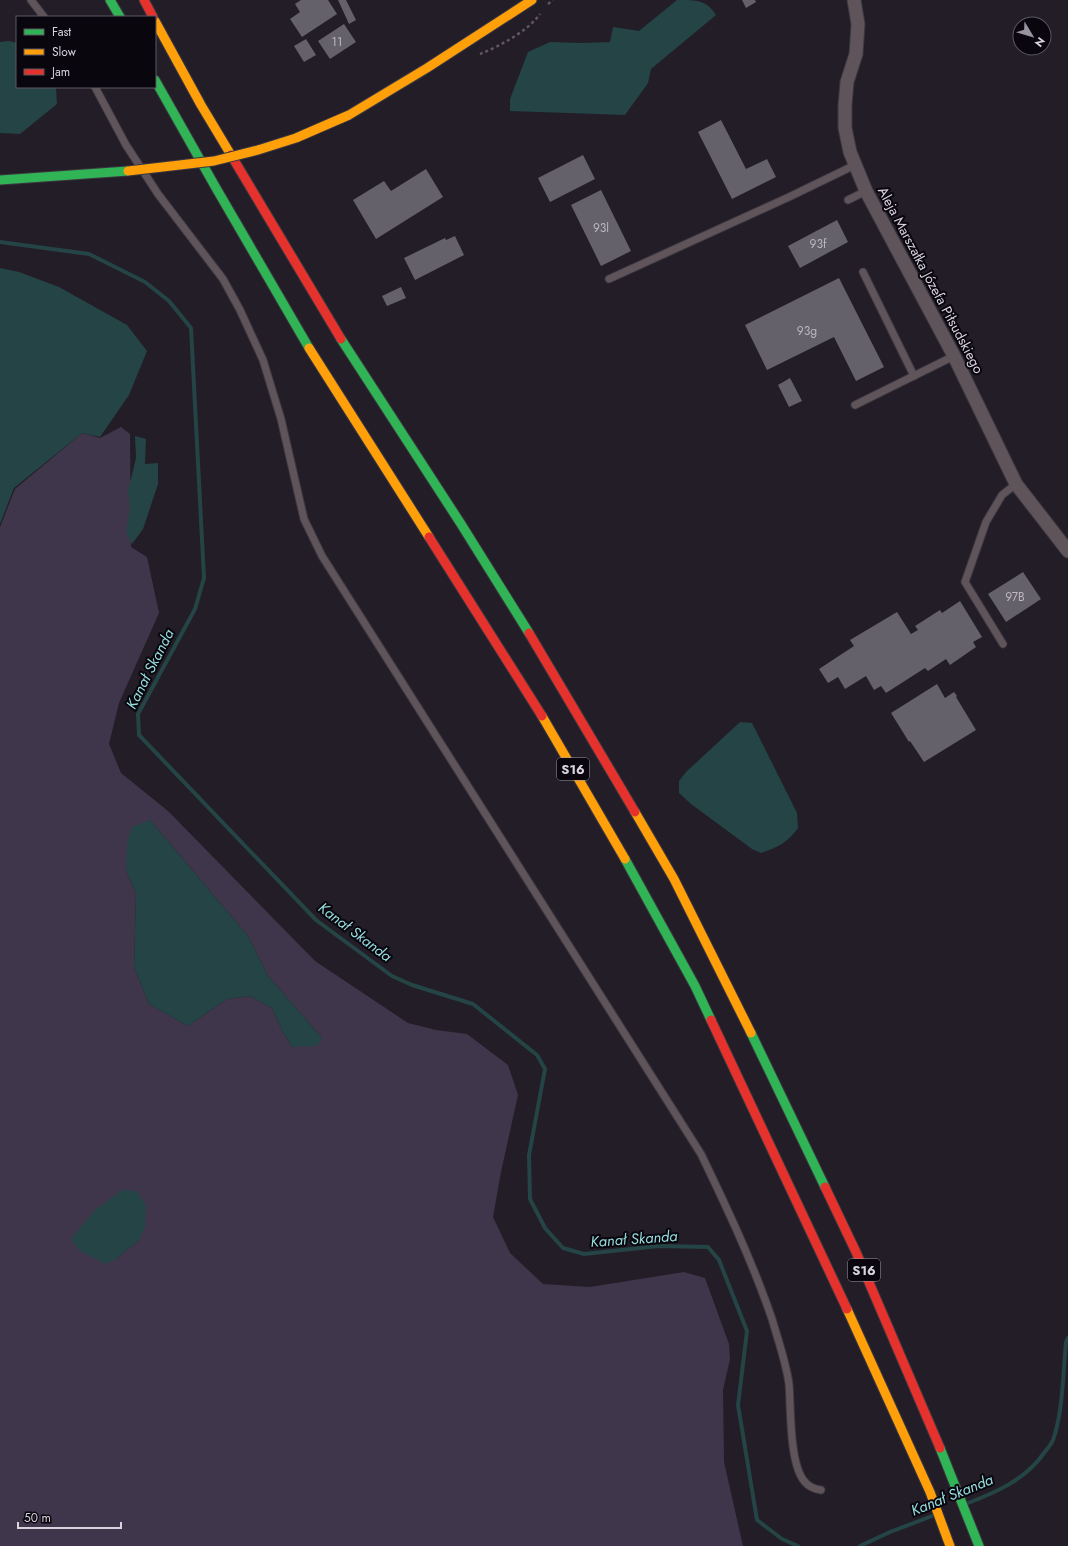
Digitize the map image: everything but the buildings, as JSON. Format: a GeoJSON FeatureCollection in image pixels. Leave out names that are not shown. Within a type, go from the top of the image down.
{"type":"FeatureCollection","features":[{"type":"Feature","properties":{"kind":"main road"},"geometry":{"type":"LineString","coordinates":[[110,0],[119,16]]}},
{"type":"Feature","properties":{"kind":"main road"},"geometry":{"type":"LineString","coordinates":[[144,0],[152,16]]}},
{"type":"Feature","properties":{"kind":"main road"},"geometry":{"type":"LineString","coordinates":[[0,180],[128,171],[214,161],[258,150],[296,138],[349,115],[427,68],[532,0]]}},
{"type":"Feature","properties":{"kind":"main road","name":"S16"},"geometry":{"type":"LineString","coordinates":[[156,23],[201,105],[348,352],[461,524],[526,629],[674,879],[765,1060],[853,1245],[955,1483],[979,1546]]}},
{"type":"Feature","properties":{"kind":"main road","name":"S16"},"geometry":{"type":"LineString","coordinates":[[156,82],[323,371],[544,719],[645,894],[695,986],[827,1265],[930,1492],[950,1546]]}},
{"type":"Feature","properties":{"kind":"street","name":"Aleja Marszałka Józefa Piłsudskiego"},"geometry":{"type":"LineString","coordinates":[[854,0],[858,24],[856,54],[848,82],[845,105],[845,128],[850,152],[866,191],[954,356],[1016,484],[1068,551]]}},
{"type":"Feature","properties":{"kind":"lane"},"geometry":{"type":"LineString","coordinates":[[31,0],[43,16]]}},
{"type":"Feature","properties":{"kind":"lane"},"geometry":{"type":"LineString","coordinates":[[96,88],[126,145],[158,194],[223,279],[240,310],[263,360],[281,418],[304,519],[322,556],[701,1154],[763,1293],[779,1341],[789,1384],[790,1426],[798,1470],[804,1482],[813,1488],[821,1490]]}},
{"type":"Feature","properties":{"kind":"lane"},"geometry":{"type":"LineString","coordinates":[[609,279],[856,165]]}},
{"type":"Feature","properties":{"kind":"lane"},"geometry":{"type":"LineString","coordinates":[[848,200],[866,191]]}},
{"type":"Feature","properties":{"kind":"lane"},"geometry":{"type":"LineString","coordinates":[[863,272],[914,376]]}},
{"type":"Feature","properties":{"kind":"lane"},"geometry":{"type":"LineString","coordinates":[[855,405],[954,356]]}},
{"type":"Feature","properties":{"kind":"lane"},"geometry":{"type":"LineString","coordinates":[[1003,644],[965,582],[986,522],[1002,495],[1016,484]]}},
{"type":"Feature","properties":{"kind":"shaded area"},"geometry":{"type":"Polygon","coordinates":[[[677,0],[701,2],[709,6],[716,15],[651,69],[648,83],[625,115],[510,111],[510,99],[528,52],[550,42],[610,42],[613,27],[639,31],[677,0]]]}},
{"type":"Feature","properties":{"kind":"shaded area"},"geometry":{"type":"Polygon","coordinates":[[[9,41],[16,43],[16,88],[56,88],[57,104],[20,134],[0,133],[0,42],[9,41]]]}},
{"type":"Feature","properties":{"kind":"shaded area"},"geometry":{"type":"Polygon","coordinates":[[[0,268],[19,272],[59,287],[127,325],[147,351],[129,395],[100,437],[82,433],[14,488],[0,524],[0,268]]]}},
{"type":"Feature","properties":{"kind":"shaded area"},"geometry":{"type":"Polygon","coordinates":[[[121,427],[130,434],[131,547],[147,557],[159,613],[119,703],[109,744],[121,773],[168,811],[315,961],[408,1023],[436,1030],[467,1034],[508,1065],[518,1095],[493,1217],[510,1253],[543,1284],[590,1287],[684,1272],[705,1278],[729,1344],[730,1359],[723,1390],[724,1462],[743,1546],[0,1546],[0,527],[15,489],[82,433],[100,438],[121,427]],[[150,820],[126,870],[136,893],[134,967],[149,1004],[188,1026],[227,999],[250,996],[272,1008],[292,1047],[322,1038],[268,976],[248,936],[150,820]],[[71,1240],[116,1259],[139,1240],[71,1240]]]}},
{"type":"Feature","properties":{"kind":"shaded area"},"geometry":{"type":"Polygon","coordinates":[[[135,436],[146,439],[145,464],[158,463],[158,484],[143,529],[132,544],[126,532],[130,508],[128,491],[136,458],[135,436]]]}},
{"type":"Feature","properties":{"kind":"shaded area"},"geometry":{"type":"Polygon","coordinates":[[[740,722],[752,723],[797,813],[798,828],[794,833],[782,844],[761,853],[752,849],[691,804],[679,793],[679,781],[686,772],[740,722]]]}},
{"type":"Feature","properties":{"kind":"shaded area"},"geometry":{"type":"Polygon","coordinates":[[[150,820],[248,936],[268,976],[322,1038],[317,1046],[292,1047],[272,1008],[250,996],[227,999],[188,1026],[149,1004],[134,967],[136,893],[126,870],[127,843],[132,827],[150,820]]]}},
{"type":"Feature","properties":{"kind":"shaded area"},"geometry":{"type":"Polygon","coordinates":[[[122,1190],[137,1191],[146,1206],[145,1228],[139,1240],[116,1259],[106,1264],[80,1251],[71,1239],[94,1211],[122,1190]]]}},
{"type":"Feature","properties":{"kind":"waterway","name":"Kanał Skanda"},"geometry":{"type":"LineString","coordinates":[[0,242],[89,254],[145,282],[169,301],[191,328],[204,578],[195,609],[138,714],[139,735],[316,920],[392,976],[412,985],[473,1004],[537,1055],[545,1069],[529,1155],[530,1199],[545,1228],[563,1248],[584,1254],[659,1246],[708,1247],[719,1260],[747,1331],[738,1405],[757,1520],[782,1539],[798,1546]]}},
{"type":"Feature","properties":{"kind":"waterway","name":"Kanał Skanda"},"geometry":{"type":"LineString","coordinates":[[968,1503],[990,1494],[1020,1477],[1037,1462],[1051,1444],[1059,1417],[1066,1342],[1068,1338]]}},
{"type":"Feature","properties":{"kind":"waterway","name":"Kanał Skanda"},"geometry":{"type":"LineString","coordinates":[[860,1546],[890,1532],[932,1516]]}},
{"type":"Feature","properties":{"kind":"traffic: fast"},"geometry":{"type":"LineString","coordinates":[[110,0],[119,16]]}},
{"type":"Feature","properties":{"kind":"traffic: fast"},"geometry":{"type":"LineString","coordinates":[[156,82],[309,348]]}},
{"type":"Feature","properties":{"kind":"traffic: fast"},"geometry":{"type":"LineString","coordinates":[[0,180],[128,171]]}},
{"type":"Feature","properties":{"kind":"traffic: fast"},"geometry":{"type":"LineString","coordinates":[[341,339],[461,524],[529,633]]}},
{"type":"Feature","properties":{"kind":"traffic: fast"},"geometry":{"type":"LineString","coordinates":[[625,859],[695,986],[711,1020]]}},
{"type":"Feature","properties":{"kind":"traffic: fast"},"geometry":{"type":"LineString","coordinates":[[751,1033],[825,1187]]}},
{"type":"Feature","properties":{"kind":"traffic: fast"},"geometry":{"type":"LineString","coordinates":[[940,1448],[979,1546]]}},
{"type":"Feature","properties":{"kind":"traffic: slow"},"geometry":{"type":"LineString","coordinates":[[258,150],[296,138],[349,115],[427,68],[532,0]]}},
{"type":"Feature","properties":{"kind":"traffic: slow"},"geometry":{"type":"LineString","coordinates":[[156,23],[201,105],[231,155]]}},
{"type":"Feature","properties":{"kind":"traffic: slow"},"geometry":{"type":"LineString","coordinates":[[128,171],[214,161],[258,150]]}},
{"type":"Feature","properties":{"kind":"traffic: slow"},"geometry":{"type":"LineString","coordinates":[[309,348],[429,537]]}},
{"type":"Feature","properties":{"kind":"traffic: slow"},"geometry":{"type":"LineString","coordinates":[[542,716],[625,859]]}},
{"type":"Feature","properties":{"kind":"traffic: slow"},"geometry":{"type":"LineString","coordinates":[[635,812],[674,879],[751,1033]]}},
{"type":"Feature","properties":{"kind":"traffic: slow"},"geometry":{"type":"LineString","coordinates":[[847,1309],[930,1492],[950,1546]]}},
{"type":"Feature","properties":{"kind":"traffic: jam"},"geometry":{"type":"LineString","coordinates":[[144,0],[152,16]]}},
{"type":"Feature","properties":{"kind":"traffic: jam"},"geometry":{"type":"LineString","coordinates":[[231,155],[341,339]]}},
{"type":"Feature","properties":{"kind":"traffic: jam"},"geometry":{"type":"LineString","coordinates":[[429,537],[542,716]]}},
{"type":"Feature","properties":{"kind":"traffic: jam"},"geometry":{"type":"LineString","coordinates":[[529,633],[635,812]]}},
{"type":"Feature","properties":{"kind":"traffic: jam"},"geometry":{"type":"LineString","coordinates":[[711,1020],[847,1309]]}},
{"type":"Feature","properties":{"kind":"traffic: jam"},"geometry":{"type":"LineString","coordinates":[[825,1187],[856,1252],[940,1448]]}}]}
